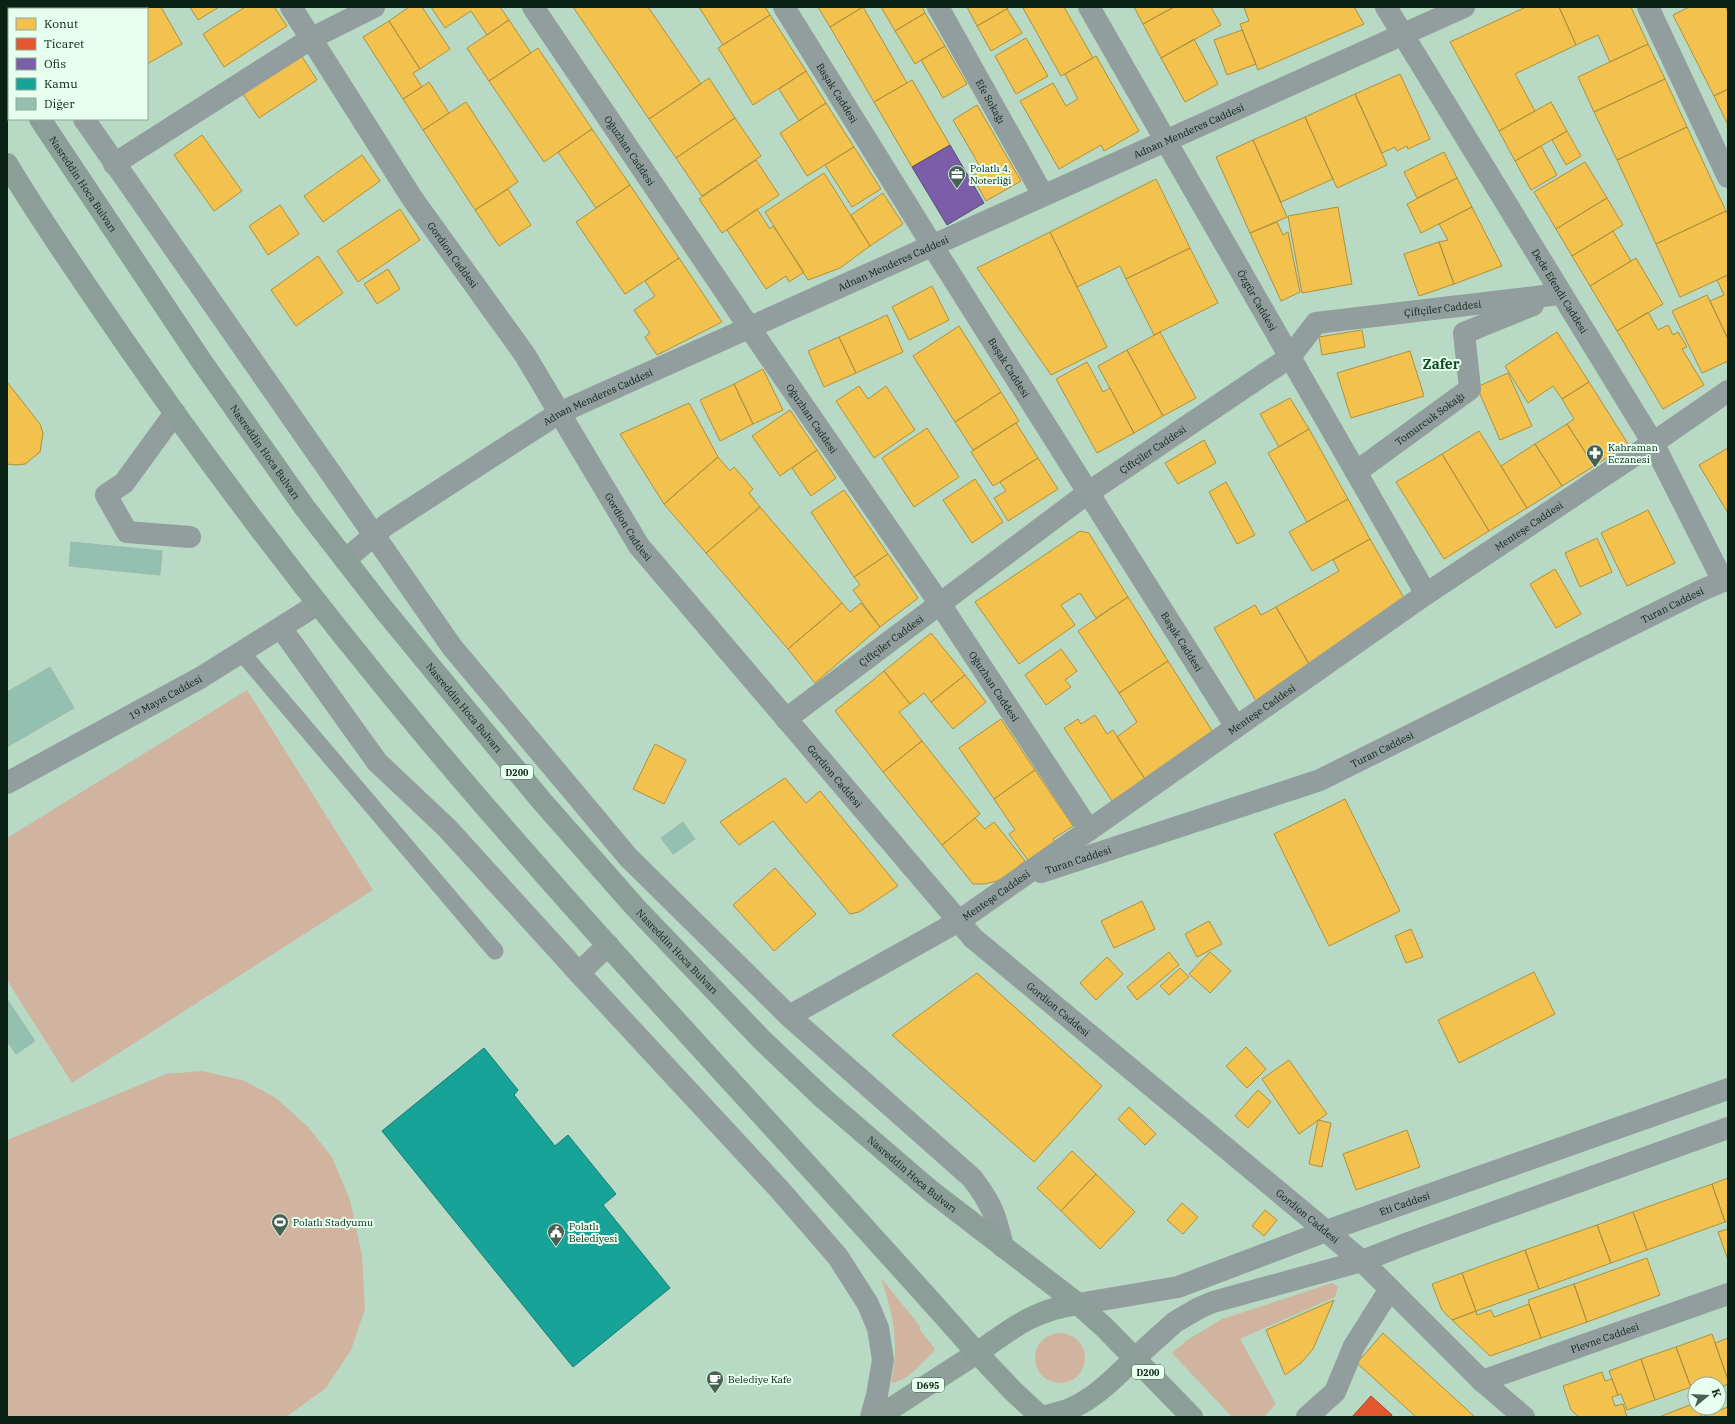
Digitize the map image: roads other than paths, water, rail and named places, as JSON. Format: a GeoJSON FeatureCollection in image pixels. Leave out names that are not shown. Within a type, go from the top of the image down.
{"type":"FeatureCollection","features":[{"type":"Feature","properties":{"kind":"highway","name":"Nasreddin Hoca Bulvarı"},"geometry":{"type":"LineString","coordinates":[[41,120],[202,362],[305,508],[390,617],[540,799],[635,907],[762,1040],[824,1099],[931,1191],[1078,1304],[1135,1358]]}},
{"type":"Feature","properties":{"kind":"highway"},"geometry":{"type":"LineString","coordinates":[[7,164],[88,289],[175,413],[266,538],[428,740],[608,945],[977,1353],[1013,1391],[1042,1417],[1072,1408],[1088,1398],[1103,1388],[1135,1358]]}},
{"type":"Feature","properties":{"kind":"highway"},"geometry":{"type":"LineString","coordinates":[[977,1353],[1018,1324],[1042,1312],[1062,1306],[1078,1304]]}},
{"type":"Feature","properties":{"kind":"highway","name":"D200"},"geometry":{"type":"LineString","coordinates":[[1135,1358],[1192,1417]]}},
{"type":"Feature","properties":{"kind":"main road","name":"D695"},"geometry":{"type":"LineString","coordinates":[[878,1417],[977,1353]]}},
{"type":"Feature","properties":{"kind":"street","name":"Gordion Caddesi"},"geometry":{"type":"LineString","coordinates":[[291,7],[412,198],[525,355],[639,546],[973,938],[1362,1261],[1482,1381],[1524,1417]]}},
{"type":"Feature","properties":{"kind":"street"},"geometry":{"type":"LineString","coordinates":[[114,164],[312,38],[374,7]]}},
{"type":"Feature","properties":{"kind":"street","name":"Oğuzhan Caddesi"},"geometry":{"type":"LineString","coordinates":[[533,7],[749,327],[940,604],[1089,830]]}},
{"type":"Feature","properties":{"kind":"street","name":"Başak Caddesi"},"geometry":{"type":"LineString","coordinates":[[784,7],[1236,727]]}},
{"type":"Feature","properties":{"kind":"street","name":"Efe Sokağı"},"geometry":{"type":"LineString","coordinates":[[938,7],[1043,195]]}},
{"type":"Feature","properties":{"kind":"street","name":"Özgür Caddesi"},"geometry":{"type":"LineString","coordinates":[[1089,7],[1426,594]]}},
{"type":"Feature","properties":{"kind":"street","name":"Dede Efendi Caddesi"},"geometry":{"type":"LineString","coordinates":[[1386,7],[1652,443],[1725,580]]}},
{"type":"Feature","properties":{"kind":"street","name":"Adnan Menderes Caddesi"},"geometry":{"type":"LineString","coordinates":[[345,560],[386,525],[559,413],[1464,7]]}},
{"type":"Feature","properties":{"kind":"street"},"geometry":{"type":"LineString","coordinates":[[1648,7],[1728,177]]}},
{"type":"Feature","properties":{"kind":"street"},"geometry":{"type":"LineString","coordinates":[[85,120],[452,647],[628,856],[789,1016],[972,1178],[987,1197],[997,1219],[1003,1247]]}},
{"type":"Feature","properties":{"kind":"street","name":"Çiftçiler Caddesi"},"geometry":{"type":"LineString","coordinates":[[786,719],[1088,492],[1290,357],[1316,323],[1560,294]]}},
{"type":"Feature","properties":{"kind":"street","name":"Tomurcuk Sokağı"},"geometry":{"type":"LineString","coordinates":[[1356,472],[1470,389],[1464,333],[1560,294]]}},
{"type":"Feature","properties":{"kind":"street","name":"Menteşe Caddesi"},"geometry":{"type":"LineString","coordinates":[[789,1016],[959,921],[1426,594],[1652,443],[1728,390]]}},
{"type":"Feature","properties":{"kind":"street"},"geometry":{"type":"LineString","coordinates":[[175,413],[124,483],[106,495],[127,532],[190,537]]}},
{"type":"Feature","properties":{"kind":"street","name":"Turan Caddesi"},"geometry":{"type":"LineString","coordinates":[[1019,879],[1320,780],[1725,580]]}},
{"type":"Feature","properties":{"kind":"street","name":"19 Mayıs Caddesi"},"geometry":{"type":"LineString","coordinates":[[7,783],[200,678],[318,604]]}},
{"type":"Feature","properties":{"kind":"street"},"geometry":{"type":"LineString","coordinates":[[281,628],[377,762],[447,828],[579,974],[775,1185],[838,1257],[868,1304],[878,1328],[883,1360],[877,1395],[871,1417]]}},
{"type":"Feature","properties":{"kind":"street"},"geometry":{"type":"LineString","coordinates":[[242,653],[495,951]]}},
{"type":"Feature","properties":{"kind":"street"},"geometry":{"type":"LineString","coordinates":[[579,974],[608,945]]}},
{"type":"Feature","properties":{"kind":"street","name":"Eti Caddesi"},"geometry":{"type":"LineString","coordinates":[[1078,1304],[1178,1287],[1326,1231],[1728,1089]]}},
{"type":"Feature","properties":{"kind":"street"},"geometry":{"type":"LineString","coordinates":[[1135,1358],[1175,1322],[1199,1308],[1213,1302],[1362,1261],[1728,1128]]}},
{"type":"Feature","properties":{"kind":"street"},"geometry":{"type":"LineString","coordinates":[[1307,1417],[1335,1392],[1354,1346],[1390,1289]]}},
{"type":"Feature","properties":{"kind":"street","name":"Plevne Caddesi"},"geometry":{"type":"LineString","coordinates":[[1482,1381],[1728,1294]]}},
{"type":"Feature","properties":{"kind":"place","name":"Polatlı 4. Noterliği"},"geometry":{"type":"Point","coordinates":[957,189]}},
{"type":"Feature","properties":{"kind":"place","name":"Kahraman Eczanesi"},"geometry":{"type":"Point","coordinates":[1595,468]}},
{"type":"Feature","properties":{"kind":"place","name":"Polatlı Stadyumu"},"geometry":{"type":"Point","coordinates":[280,1237]}},
{"type":"Feature","properties":{"kind":"place","name":"Polatlı Belediyesi"},"geometry":{"type":"Point","coordinates":[556,1247]}},
{"type":"Feature","properties":{"kind":"place","name":"Belediye Kafe"},"geometry":{"type":"Point","coordinates":[715,1394]}},
{"type":"Feature","properties":{"kind":"district","name":"Zafer"},"geometry":{"type":"Point","coordinates":[1441,364]}}]}
